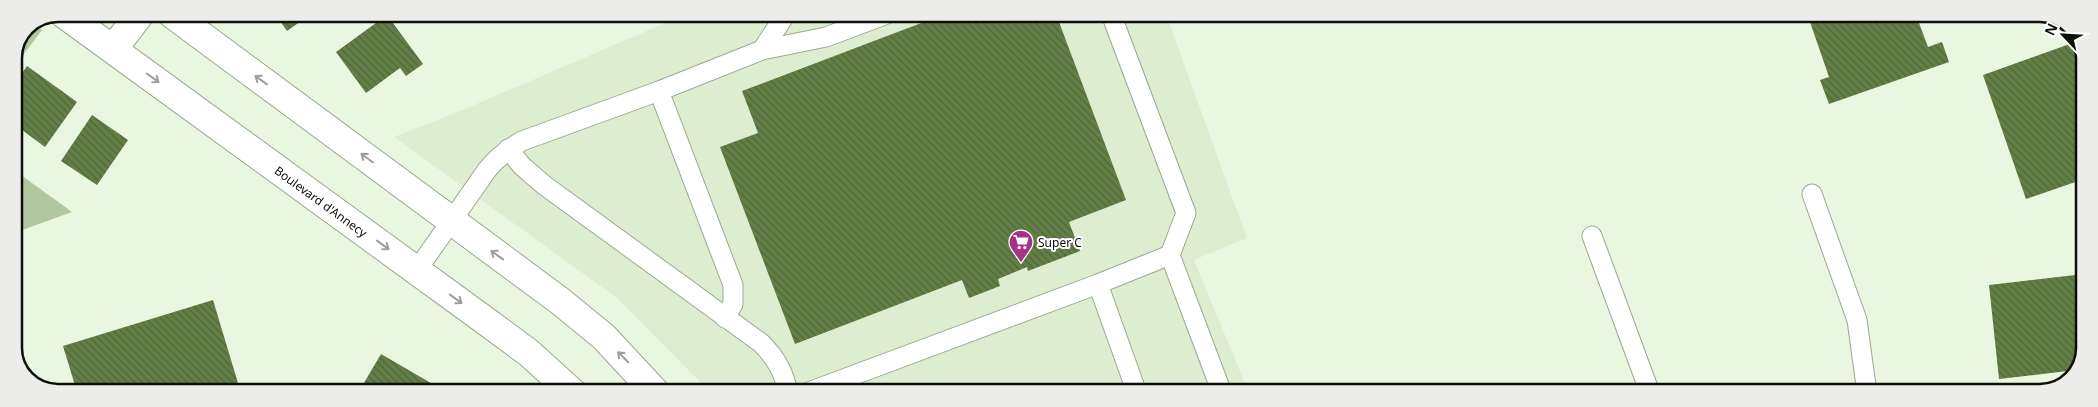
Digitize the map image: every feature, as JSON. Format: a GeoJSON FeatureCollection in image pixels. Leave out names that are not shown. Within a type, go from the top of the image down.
{"type":"FeatureCollection","features":[{"type":"Feature","properties":{"kind":"street","name":"Boulevard d'Annecy"},"geometry":{"type":"LineString","coordinates":[[77,23],[510,338],[563,384]]}},
{"type":"Feature","properties":{"kind":"street"},"geometry":{"type":"LineString","coordinates":[[113,49],[133,23]]}},
{"type":"Feature","properties":{"kind":"street"},"geometry":{"type":"LineString","coordinates":[[184,23],[582,318],[624,358],[648,384]]}},
{"type":"Feature","properties":{"kind":"lane"},"geometry":{"type":"LineString","coordinates":[[762,50],[780,23]]}},
{"type":"Feature","properties":{"kind":"lane"},"geometry":{"type":"LineString","coordinates":[[417,270],[496,158],[508,148],[762,50],[826,38],[864,23]]}},
{"type":"Feature","properties":{"kind":"lane"},"geometry":{"type":"LineString","coordinates":[[1114,23],[1186,213],[1170,254],[1215,384]]}},
{"type":"Feature","properties":{"kind":"lane"},"geometry":{"type":"LineString","coordinates":[[659,91],[733,285],[733,304],[725,318]]}},
{"type":"Feature","properties":{"kind":"lane"},"geometry":{"type":"LineString","coordinates":[[508,148],[522,166],[544,185],[761,344],[770,352],[779,365],[786,384]]}},
{"type":"Feature","properties":{"kind":"lane"},"geometry":{"type":"LineString","coordinates":[[1812,194],[1857,320],[1866,384]]}},
{"type":"Feature","properties":{"kind":"lane"},"geometry":{"type":"LineString","coordinates":[[1592,236],[1647,384]]}},
{"type":"Feature","properties":{"kind":"lane"},"geometry":{"type":"LineString","coordinates":[[830,384],[1098,284],[1170,254]]}},
{"type":"Feature","properties":{"kind":"lane"},"geometry":{"type":"LineString","coordinates":[[1098,284],[1134,384]]}},
{"type":"Feature","properties":{"kind":"shaded area"},"geometry":{"type":"Polygon","coordinates":[[[665,23],[1169,23],[1247,238],[1194,260],[1245,384],[701,384],[617,298],[394,137],[467,108],[665,23]]]}},
{"type":"Feature","properties":{"kind":"shaded area"},"geometry":{"type":"Polygon","coordinates":[[[40,28],[42,30],[23,55],[25,45],[33,33],[40,28]]]}},
{"type":"Feature","properties":{"kind":"shaded area"},"geometry":{"type":"Polygon","coordinates":[[[23,177],[72,212],[23,230],[23,177]]]}},
{"type":"Feature","properties":{"kind":"building"},"geometry":{"type":"Polygon","coordinates":[[[281,23],[298,23],[287,31],[281,23]]]}},
{"type":"Feature","properties":{"kind":"building"},"geometry":{"type":"Polygon","coordinates":[[[376,23],[393,23],[423,64],[406,76],[400,68],[366,93],[336,52],[376,23]]]}},
{"type":"Feature","properties":{"kind":"building"},"geometry":{"type":"Polygon","coordinates":[[[921,23],[1059,23],[1126,200],[1069,222],[1080,251],[1028,271],[1027,267],[998,279],[1000,286],[969,298],[962,280],[795,344],[720,147],[758,133],[742,91],[921,23]]]}},
{"type":"Feature","properties":{"kind":"building"},"geometry":{"type":"Polygon","coordinates":[[[1810,23],[1919,23],[1928,47],[1942,42],[1949,62],[1829,104],[1820,80],[1829,77],[1810,23]]]}},
{"type":"Feature","properties":{"kind":"building"},"geometry":{"type":"Polygon","coordinates":[[[2072,43],[2075,56],[2075,182],[2026,199],[1983,75],[2072,43]]]}},
{"type":"Feature","properties":{"kind":"building"},"geometry":{"type":"Polygon","coordinates":[[[27,66],[77,102],[45,147],[23,131],[23,72],[27,66]]]}},
{"type":"Feature","properties":{"kind":"building"},"geometry":{"type":"Polygon","coordinates":[[[92,115],[128,140],[97,185],[61,161],[92,115]]]}},
{"type":"Feature","properties":{"kind":"building"},"geometry":{"type":"Polygon","coordinates":[[[2075,275],[2075,353],[2074,360],[2068,371],[1999,379],[1989,285],[2075,275]]]}},
{"type":"Feature","properties":{"kind":"building"},"geometry":{"type":"Polygon","coordinates":[[[213,300],[238,384],[75,384],[63,346],[213,300]]]}},
{"type":"Feature","properties":{"kind":"building"},"geometry":{"type":"Polygon","coordinates":[[[381,354],[433,384],[363,384],[381,354]]]}},
{"type":"Feature","properties":{"kind":"place","name":"Super C"},"geometry":{"type":"Point","coordinates":[1021,263]}}]}
